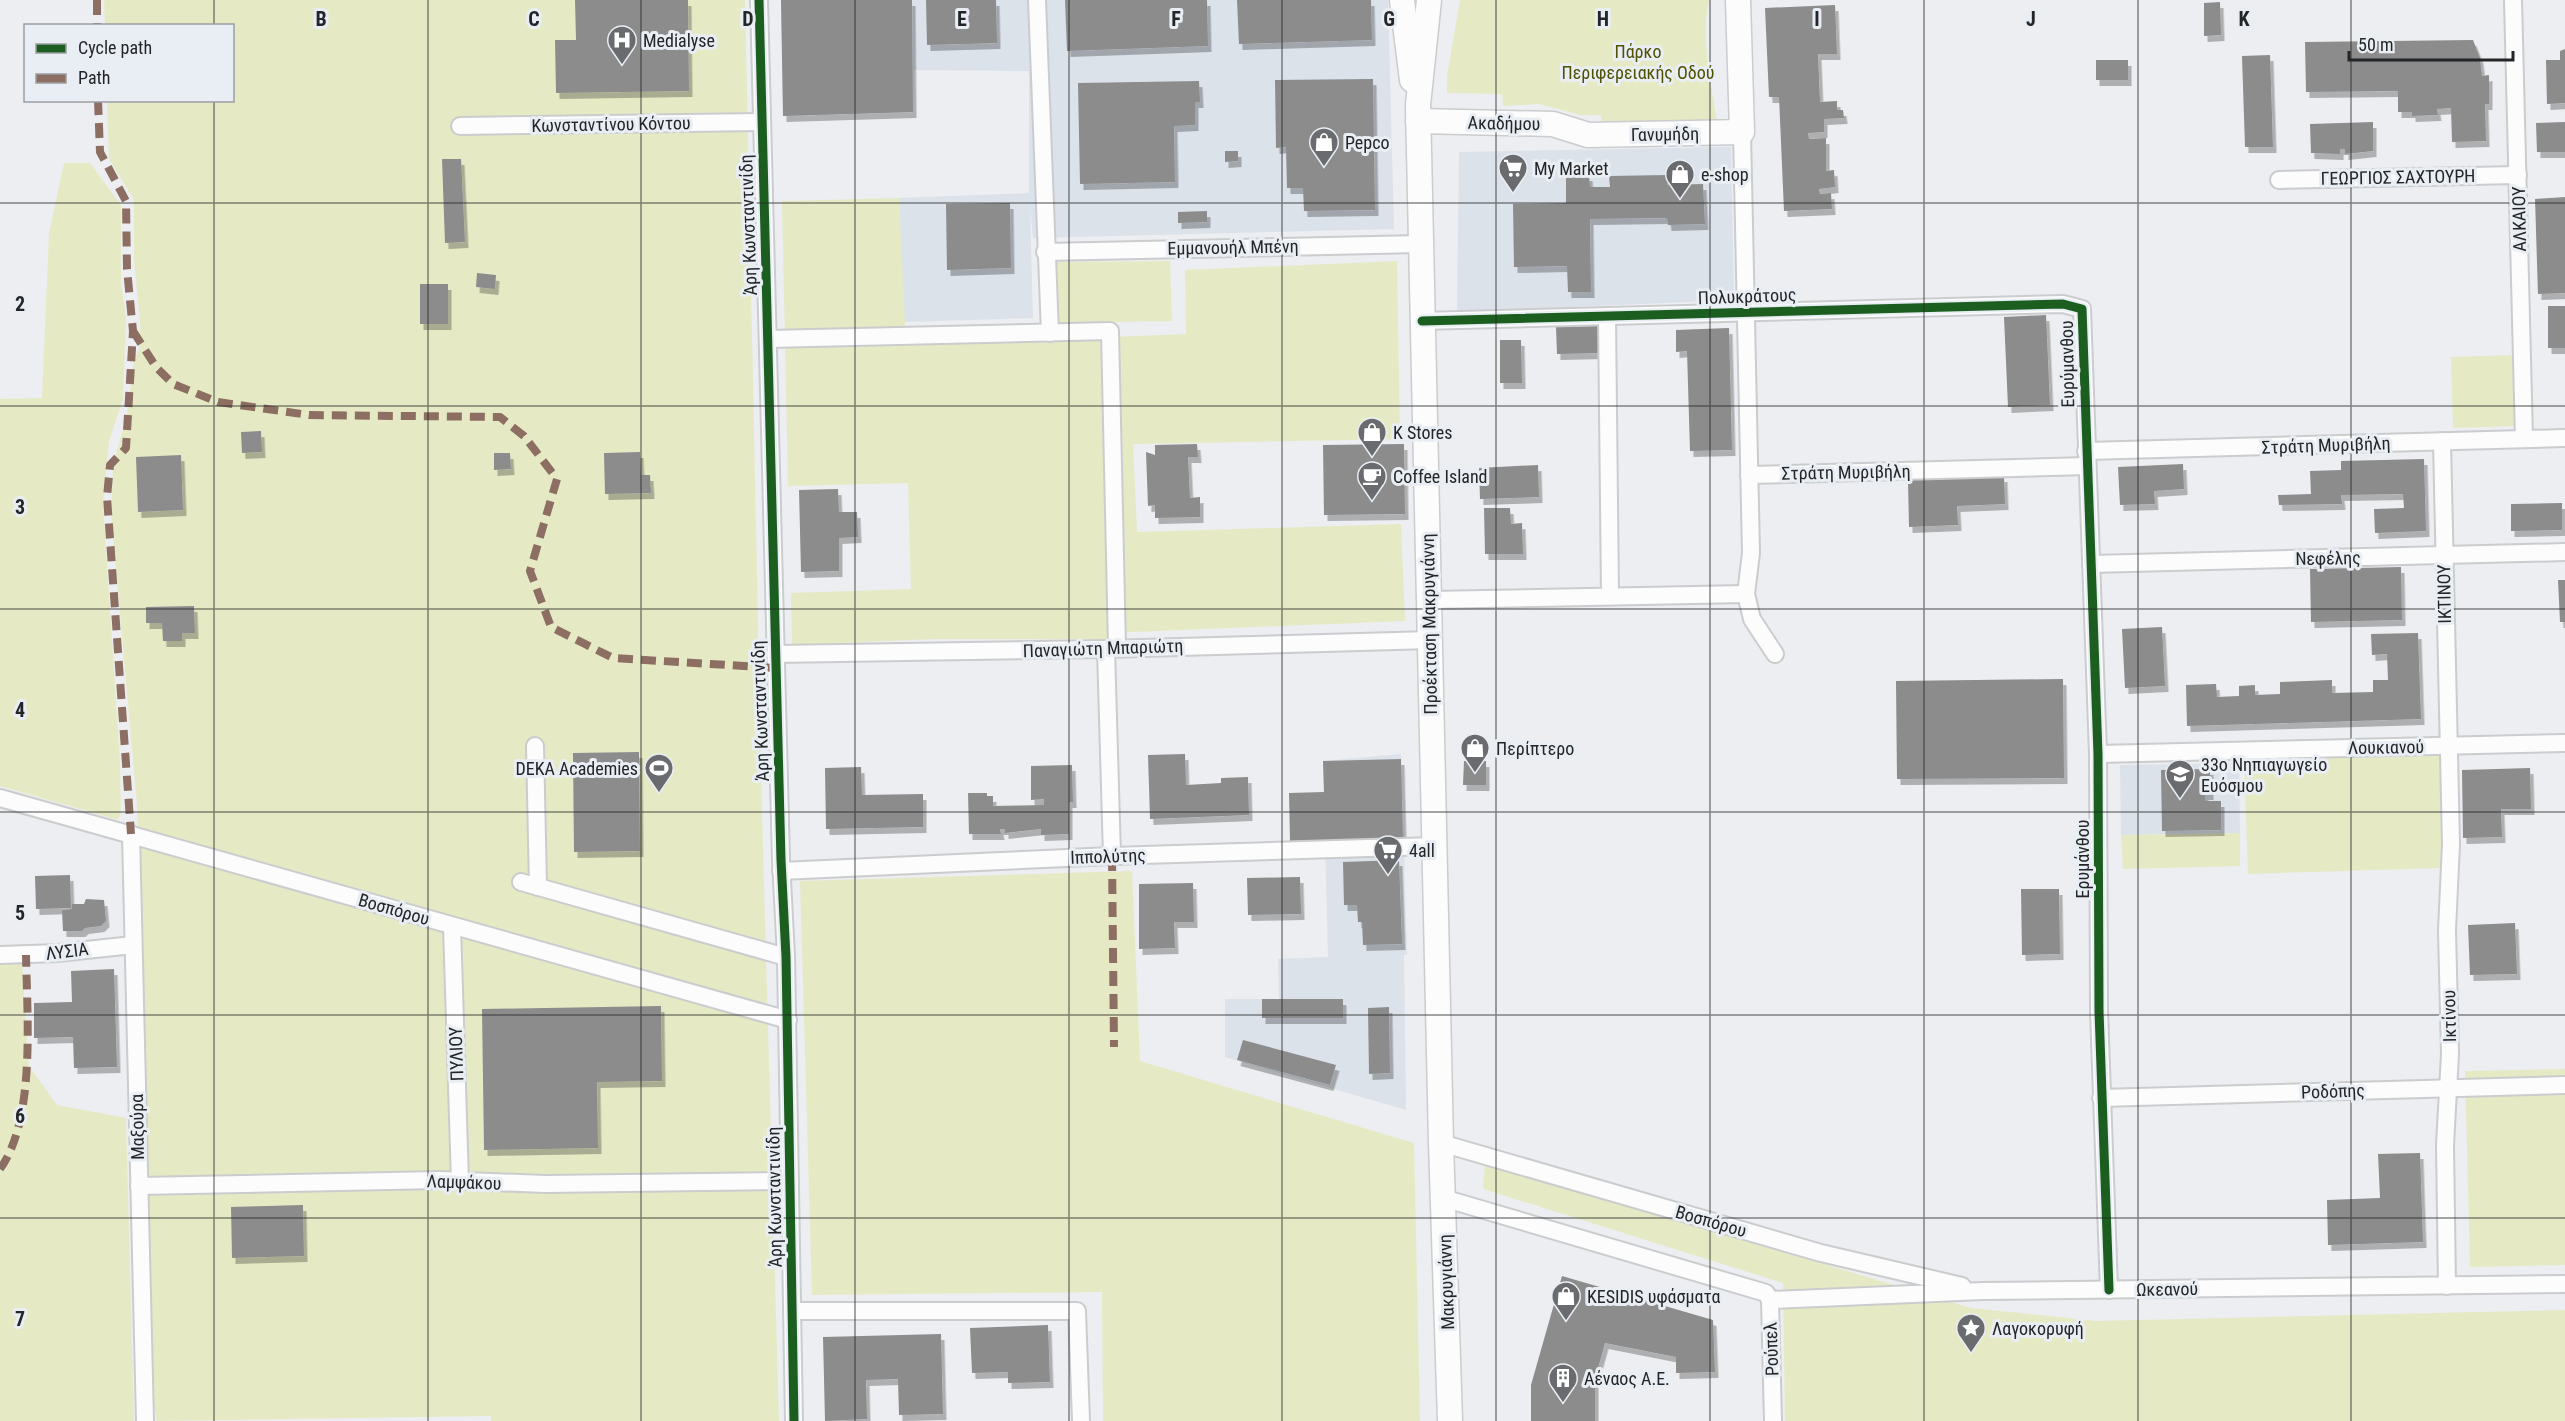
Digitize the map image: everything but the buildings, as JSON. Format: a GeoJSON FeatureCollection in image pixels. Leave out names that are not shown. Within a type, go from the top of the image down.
{"type":"FeatureCollection","features":[{"type":"Feature","properties":{"kind":"main road"},"geometry":{"type":"LineString","coordinates":[[1402,0],[1410,70],[1418,113]]}},
{"type":"Feature","properties":{"kind":"main road"},"geometry":{"type":"LineString","coordinates":[[1418,113],[1429,0]]}},
{"type":"Feature","properties":{"kind":"main road"},"geometry":{"type":"LineString","coordinates":[[1738,0],[1742,132]]}},
{"type":"Feature","properties":{"kind":"main road","name":"Ακαδήμου"},"geometry":{"type":"LineString","coordinates":[[1418,113],[1553,124],[1588,135]]}},
{"type":"Feature","properties":{"kind":"main road","name":"Προέκταση Μακρυγιάννη"},"geometry":{"type":"LineString","coordinates":[[1418,113],[1441,1143]]}},
{"type":"Feature","properties":{"kind":"main road","name":"Γανυμήδη"},"geometry":{"type":"LineString","coordinates":[[1588,135],[1742,132]]}},
{"type":"Feature","properties":{"kind":"main road","name":"Μακρυγιάννη"},"geometry":{"type":"LineString","coordinates":[[1441,1143],[1450,1421]]}},
{"type":"Feature","properties":{"kind":"street","name":"Άρη Κωνσταντινίδη"},"geometry":{"type":"LineString","coordinates":[[759,0],[781,871],[788,1020],[794,1421]]}},
{"type":"Feature","properties":{"kind":"street"},"geometry":{"type":"LineString","coordinates":[[1037,0],[1045,252],[1050,333]]}},
{"type":"Feature","properties":{"kind":"street","name":"ΑΛΚΑΙΟΥ"},"geometry":{"type":"LineString","coordinates":[[2513,0],[2524,439]]}},
{"type":"Feature","properties":{"kind":"street","name":"Κωνσταντίνου Κόντου"},"geometry":{"type":"LineString","coordinates":[[460,126],[762,122]]}},
{"type":"Feature","properties":{"kind":"street"},"geometry":{"type":"LineString","coordinates":[[1742,132],[1744,313],[1751,553],[1746,594],[1752,619],[1774,654]]}},
{"type":"Feature","properties":{"kind":"street","name":"ΓΕΩΡΓΙΟΣ ΣΑΧΤΟΥΡΗ"},"geometry":{"type":"LineString","coordinates":[[2279,180],[2518,175]]}},
{"type":"Feature","properties":{"kind":"street","name":"Εμμανουήλ Μπένη"},"geometry":{"type":"LineString","coordinates":[[1045,252],[1421,244]]}},
{"type":"Feature","properties":{"kind":"street","name":"Πολυκράτους"},"geometry":{"type":"LineString","coordinates":[[1422,321],[2072,305]]}},
{"type":"Feature","properties":{"kind":"street","name":"Ευρύμανθου"},"geometry":{"type":"LineString","coordinates":[[2072,305],[2080,307],[2084,316],[2085,428]]}},
{"type":"Feature","properties":{"kind":"street"},"geometry":{"type":"LineString","coordinates":[[1607,316],[1610,596]]}},
{"type":"Feature","properties":{"kind":"street"},"geometry":{"type":"LineString","coordinates":[[768,339],[1110,331],[1112,856]]}},
{"type":"Feature","properties":{"kind":"street","name":"Ερυμάνθου"},"geometry":{"type":"LineString","coordinates":[[2085,428],[2098,754],[2101,1098],[2109,1290]]}},
{"type":"Feature","properties":{"kind":"street","name":"Στράτη Μυριβήλη"},"geometry":{"type":"LineString","coordinates":[[1749,475],[2442,441],[2565,438]]}},
{"type":"Feature","properties":{"kind":"street","name":"ΙΚΤΙΝΟΥ"},"geometry":{"type":"LineString","coordinates":[[2442,441],[2448,746]]}},
{"type":"Feature","properties":{"kind":"street","name":"Νεφέλης"},"geometry":{"type":"LineString","coordinates":[[2091,564],[2565,552]]}},
{"type":"Feature","properties":{"kind":"street"},"geometry":{"type":"LineString","coordinates":[[1429,600],[1746,594]]}},
{"type":"Feature","properties":{"kind":"street","name":"Παναγιώτη Μπαριώτη"},"geometry":{"type":"LineString","coordinates":[[775,654],[1430,640]]}},
{"type":"Feature","properties":{"kind":"street","name":"Λουκιανού"},"geometry":{"type":"LineString","coordinates":[[2098,754],[2565,743]]}},
{"type":"Feature","properties":{"kind":"street"},"geometry":{"type":"LineString","coordinates":[[535,746],[538,887]]}},
{"type":"Feature","properties":{"kind":"street","name":"Ικτίνου"},"geometry":{"type":"LineString","coordinates":[[2447,1286],[2445,1145],[2450,1054],[2446,930],[2451,844],[2448,746]]}},
{"type":"Feature","properties":{"kind":"street","name":"Βοσπόρου"},"geometry":{"type":"LineString","coordinates":[[0,798],[788,1020]]}},
{"type":"Feature","properties":{"kind":"street","name":"Μαξούρα"},"geometry":{"type":"LineString","coordinates":[[131,834],[145,1421]]}},
{"type":"Feature","properties":{"kind":"street","name":"Ιππολύτης"},"geometry":{"type":"LineString","coordinates":[[781,871],[1112,856],[1434,846]]}},
{"type":"Feature","properties":{"kind":"street"},"geometry":{"type":"LineString","coordinates":[[521,882],[786,957]]}},
{"type":"Feature","properties":{"kind":"street","name":"ΠΥΛΙΟΥ"},"geometry":{"type":"LineString","coordinates":[[452,926],[459,1182]]}},
{"type":"Feature","properties":{"kind":"street","name":"ΛΥΣΙΑ"},"geometry":{"type":"LineString","coordinates":[[0,955],[58,953],[133,945]]}},
{"type":"Feature","properties":{"kind":"street","name":"Ροδόπης"},"geometry":{"type":"LineString","coordinates":[[2101,1098],[2565,1084]]}},
{"type":"Feature","properties":{"kind":"street","name":"Βοσπόρου"},"geometry":{"type":"LineString","coordinates":[[1441,1143],[1811,1250],[1983,1291]]}},
{"type":"Feature","properties":{"kind":"street","name":"Λαμψάκου"},"geometry":{"type":"LineString","coordinates":[[139,1186],[790,1181]]}},
{"type":"Feature","properties":{"kind":"street","name":"Ρούπελ"},"geometry":{"type":"LineString","coordinates":[[1443,1198],[1766,1293],[1770,1300],[1773,1421]]}},
{"type":"Feature","properties":{"kind":"street","name":"Ωκεανού"},"geometry":{"type":"LineString","coordinates":[[1770,1300],[1983,1291],[2565,1284]]}},
{"type":"Feature","properties":{"kind":"street"},"geometry":{"type":"LineString","coordinates":[[792,1311],[1077,1311],[1081,1421]]}},
{"type":"Feature","properties":{"kind":"shaded area"},"geometry":{"type":"Polygon","coordinates":[[[781,0],[1388,0],[1394,229],[1033,238],[1030,208],[1033,318],[903,322],[899,198],[1029,193],[1029,71],[914,70],[913,112],[783,116],[781,0]]]}},
{"type":"Feature","properties":{"kind":"shaded area"},"geometry":{"type":"Polygon","coordinates":[[[1731,147],[1734,300],[1457,312],[1459,152],[1731,147]]]}},
{"type":"Feature","properties":{"kind":"shaded area"},"geometry":{"type":"Polygon","coordinates":[[[1401,754],[1407,955],[1404,955],[1406,1110],[1225,1057],[1225,999],[1279,999],[1278,959],[1328,957],[1323,761],[1401,754]]]}},
{"type":"Feature","properties":{"kind":"shaded area","name":"33ο Νηπιαγωγείο Ευόσμου"},"geometry":{"type":"Polygon","coordinates":[[[2239,763],[2240,833],[2121,835],[2120,765],[2239,763]]]}},
{"type":"Feature","properties":{"kind":"green space"},"geometry":{"type":"Polygon","coordinates":[[[104,0],[745,0],[762,814],[779,1421],[491,1421],[491,1416],[157,1421],[154,1405],[137,804],[111,514],[113,466],[127,414],[134,359],[139,350],[140,322],[134,260],[134,200],[109,159],[107,102],[234,102],[234,24],[105,24],[104,0]]]}},
{"type":"Feature","properties":{"kind":"green space","name":"Πάρκο Περιφερειακής Οδού"},"geometry":{"type":"Polygon","coordinates":[[[1460,0],[1709,0],[1706,46],[1717,122],[1602,126],[1601,115],[1580,115],[1539,104],[1503,106],[1502,94],[1447,93],[1447,76],[1460,0]]]}},
{"type":"Feature","properties":{"kind":"green space"},"geometry":{"type":"Polygon","coordinates":[[[64,163],[90,163],[121,205],[121,283],[126,318],[123,399],[109,441],[103,503],[120,762],[121,812],[118,820],[0,786],[0,399],[42,398],[49,234],[64,163]]]}},
{"type":"Feature","properties":{"kind":"green space"},"geometry":{"type":"Polygon","coordinates":[[[899,198],[906,345],[1186,334],[1185,270],[1397,261],[1400,439],[1133,444],[1137,532],[1401,524],[1405,621],[1108,633],[1108,639],[934,639],[792,645],[791,593],[911,589],[908,483],[788,486],[782,201],[899,198]]]}},
{"type":"Feature","properties":{"kind":"green space"},"geometry":{"type":"Polygon","coordinates":[[[1170,261],[1172,321],[1051,323],[1047,262],[1170,261]]]}},
{"type":"Feature","properties":{"kind":"green space"},"geometry":{"type":"Polygon","coordinates":[[[2517,355],[2518,426],[2453,428],[2451,357],[2517,355]]]}},
{"type":"Feature","properties":{"kind":"green space"},"geometry":{"type":"Polygon","coordinates":[[[2440,756],[2442,868],[2248,874],[2244,760],[2440,756]]]}},
{"type":"Feature","properties":{"kind":"green space"},"geometry":{"type":"Polygon","coordinates":[[[2240,833],[2240,866],[2123,869],[2121,835],[2240,833]]]}},
{"type":"Feature","properties":{"kind":"green space"},"geometry":{"type":"Polygon","coordinates":[[[1132,871],[1140,1061],[1414,1143],[1420,1421],[1103,1421],[1102,1292],[812,1295],[800,881],[1132,871]]]}},
{"type":"Feature","properties":{"kind":"green space"},"geometry":{"type":"Polygon","coordinates":[[[0,963],[22,964],[29,1066],[57,1105],[126,1118],[134,1421],[0,1421],[0,963]]]}},
{"type":"Feature","properties":{"kind":"green space"},"geometry":{"type":"Polygon","coordinates":[[[2565,1069],[2565,1265],[2470,1267],[2465,1071],[2565,1069]]]}},
{"type":"Feature","properties":{"kind":"green space"},"geometry":{"type":"Polygon","coordinates":[[[1485,1163],[1971,1308],[2096,1321],[2565,1310],[2565,1421],[1785,1421],[1783,1283],[1483,1189],[1485,1163]]]}},
{"type":"Feature","properties":{"kind":"marked path"},"geometry":{"type":"LineString","coordinates":[[97,0],[97,24]]}},
{"type":"Feature","properties":{"kind":"marked path"},"geometry":{"type":"LineString","coordinates":[[98,102],[100,152],[126,201],[127,269],[133,331],[126,448],[110,465],[107,497],[131,834]]}},
{"type":"Feature","properties":{"kind":"marked path"},"geometry":{"type":"LineString","coordinates":[[133,331],[156,367],[173,384],[218,402],[309,415],[500,417],[524,436],[557,479],[530,571],[551,627],[613,658],[776,668]]}},
{"type":"Feature","properties":{"kind":"marked path"},"geometry":{"type":"LineString","coordinates":[[1112,856],[1114,1047]]}},
{"type":"Feature","properties":{"kind":"marked path"},"geometry":{"type":"LineString","coordinates":[[0,1169],[11,1148],[19,1123],[24,1095],[28,1036],[26,955]]}},
{"type":"Feature","properties":{"kind":"cycle path"},"geometry":{"type":"LineString","coordinates":[[759,0],[781,860],[786,957],[794,1421]]}},
{"type":"Feature","properties":{"kind":"cycle path"},"geometry":{"type":"LineString","coordinates":[[1422,321],[2063,304],[2082,309],[2098,754],[2099,1011],[2109,1290]]}},
{"type":"Feature","properties":{"kind":"place","name":"Medialyse"},"geometry":{"type":"Point","coordinates":[622,66]}},
{"type":"Feature","properties":{"kind":"place","name":"Pepco"},"geometry":{"type":"Point","coordinates":[1324,168]}},
{"type":"Feature","properties":{"kind":"place","name":"Μy Μarket"},"geometry":{"type":"Point","coordinates":[1513,194]}},
{"type":"Feature","properties":{"kind":"place","name":"e-shop"},"geometry":{"type":"Point","coordinates":[1680,200]}},
{"type":"Feature","properties":{"kind":"place","name":"K Stores"},"geometry":{"type":"Point","coordinates":[1372,458]}},
{"type":"Feature","properties":{"kind":"place","name":"Coffee Island"},"geometry":{"type":"Point","coordinates":[1372,502]}},
{"type":"Feature","properties":{"kind":"place","name":"Περίπτερο"},"geometry":{"type":"Point","coordinates":[1475,774]}},
{"type":"Feature","properties":{"kind":"place","name":"DEKA Academies"},"geometry":{"type":"Point","coordinates":[659,794]}},
{"type":"Feature","properties":{"kind":"place","name":"33ο Νηπιαγωγείο Ευόσμου"},"geometry":{"type":"Point","coordinates":[2180,800]}},
{"type":"Feature","properties":{"kind":"place","name":"4all"},"geometry":{"type":"Point","coordinates":[1388,876]}},
{"type":"Feature","properties":{"kind":"place","name":"KESIDIS υφάσματα"},"geometry":{"type":"Point","coordinates":[1566,1322]}},
{"type":"Feature","properties":{"kind":"place","name":"Λαγοκορυφή"},"geometry":{"type":"Point","coordinates":[1971,1354]}},
{"type":"Feature","properties":{"kind":"place","name":"Αέναος Α.Ε."},"geometry":{"type":"Point","coordinates":[1563,1404]}}]}
